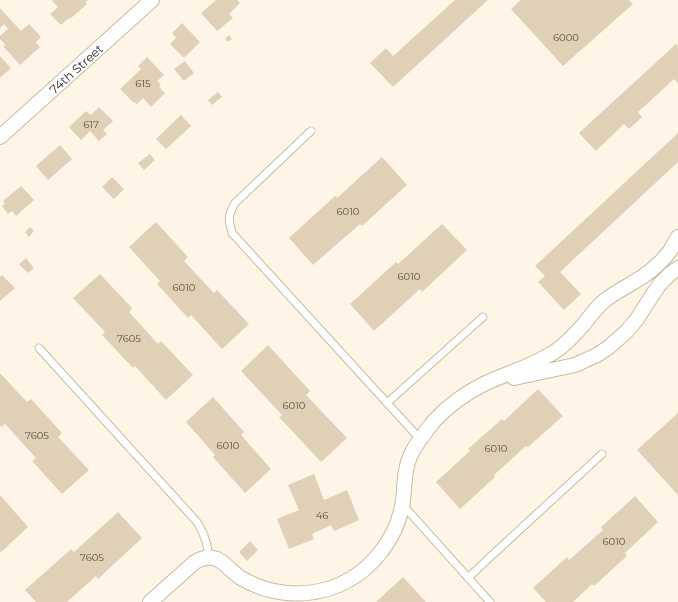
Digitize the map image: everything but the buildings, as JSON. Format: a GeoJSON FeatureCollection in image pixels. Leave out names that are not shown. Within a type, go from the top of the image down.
{"type":"FeatureCollection","features":[{"type":"Feature","properties":{"kind":"street","name":"74th Street"},"geometry":{"type":"LineString","coordinates":[[0,137],[152,0]]}},
{"type":"Feature","properties":{"kind":"street"},"geometry":{"type":"LineString","coordinates":[[150,602],[195,562],[202,558],[209,557],[218,560],[241,578],[260,588],[292,594],[303,598],[309,593],[331,588],[351,579],[373,562],[393,532],[398,521],[402,504],[405,472],[411,454],[420,439],[435,421],[458,399],[482,385],[550,355],[567,342],[603,302],[656,267],[669,252],[678,237]]}},
{"type":"Feature","properties":{"kind":"street"},"geometry":{"type":"LineString","coordinates":[[482,385],[575,365],[597,355],[609,347],[627,331],[637,319],[659,285],[678,268]]}},
{"type":"Feature","properties":{"kind":"lane"},"geometry":{"type":"LineString","coordinates":[[311,131],[235,203],[230,212],[229,223],[232,233],[420,439]]}},
{"type":"Feature","properties":{"kind":"lane"},"geometry":{"type":"LineString","coordinates":[[387,403],[483,317]]}},
{"type":"Feature","properties":{"kind":"lane"},"geometry":{"type":"LineString","coordinates":[[39,348],[197,522],[204,533],[208,545],[209,557]]}},
{"type":"Feature","properties":{"kind":"lane"},"geometry":{"type":"LineString","coordinates":[[468,578],[602,454]]}},
{"type":"Feature","properties":{"kind":"lane"},"geometry":{"type":"LineString","coordinates":[[402,504],[490,602]]}}]}
